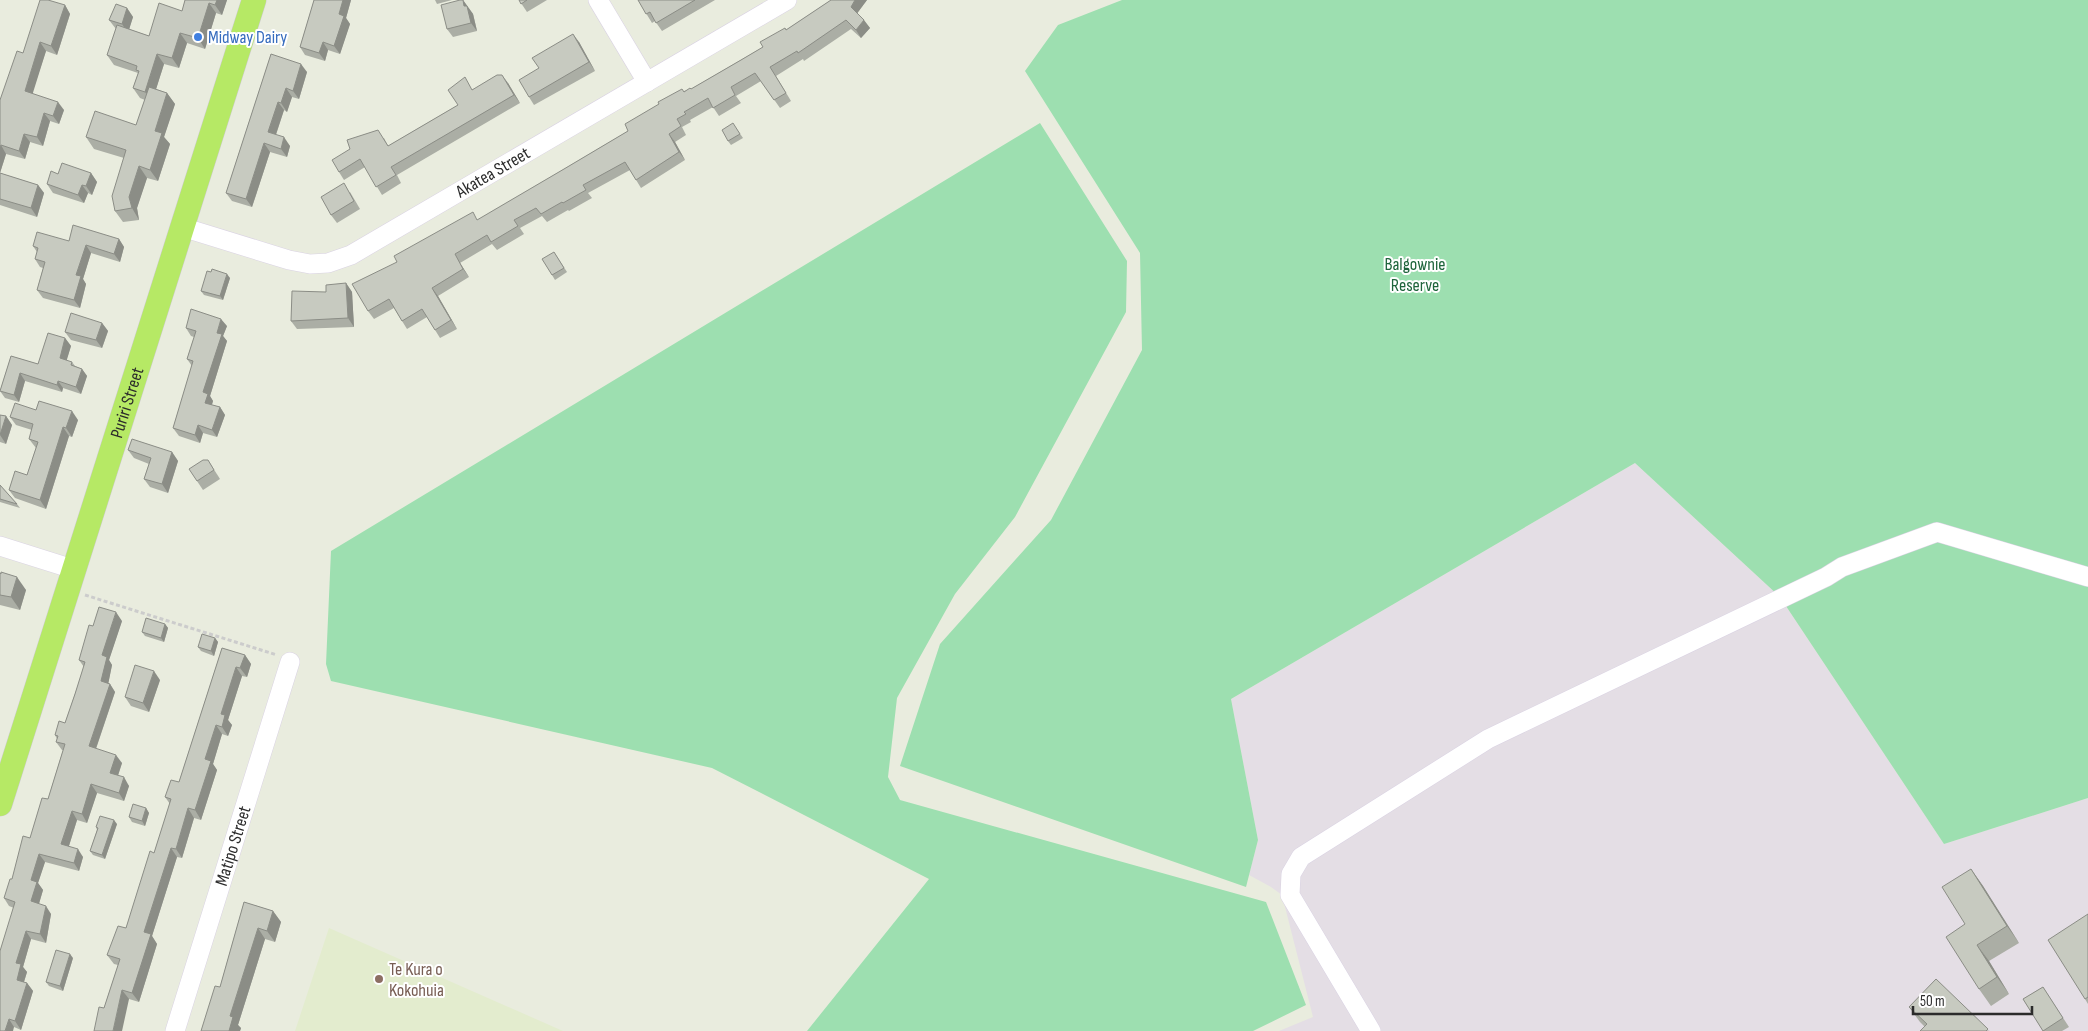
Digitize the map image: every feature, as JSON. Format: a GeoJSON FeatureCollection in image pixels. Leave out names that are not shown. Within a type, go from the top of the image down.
{"type":"FeatureCollection","features":[{"type":"Feature","properties":{"kind":"main road","name":"Puriri Street"},"geometry":{"type":"LineString","coordinates":[[0,804],[254,0]]}},
{"type":"Feature","properties":{"kind":"street"},"geometry":{"type":"LineString","coordinates":[[598,0],[647,82]]}},
{"type":"Feature","properties":{"kind":"street","name":"Akatea Street"},"geometry":{"type":"LineString","coordinates":[[182,227],[289,260],[310,264],[328,263],[351,255],[787,0]]}},
{"type":"Feature","properties":{"kind":"street"},"geometry":{"type":"LineString","coordinates":[[1371,1031],[1290,895],[1291,874],[1302,857],[1480,744],[1826,577],[1842,567],[1937,532],[2088,577]]}},
{"type":"Feature","properties":{"kind":"street"},"geometry":{"type":"LineString","coordinates":[[0,546],[70,580]]}},
{"type":"Feature","properties":{"kind":"street","name":"Matipo Street"},"geometry":{"type":"LineString","coordinates":[[175,1031],[290,662]]}},
{"type":"Feature","properties":{"kind":"path"},"geometry":{"type":"LineString","coordinates":[[70,580],[271,652],[290,662]]}},
{"type":"Feature","properties":{"kind":"shaded area"},"geometry":{"type":"Polygon","coordinates":[[[1635,463],[1780,597],[1944,844],[2088,798],[2088,1031],[1279,1031],[1313,1017],[1282,895],[1249,875],[1258,840],[1231,699],[1635,463]]]}},
{"type":"Feature","properties":{"kind":"shaded area","name":"Te Kura o Kokohuia"},"geometry":{"type":"Polygon","coordinates":[[[329,928],[563,1031],[295,1031],[329,928]]]}},
{"type":"Feature","properties":{"kind":"green space","name":"Balgownie Reserve"},"geometry":{"type":"Polygon","coordinates":[[[1122,0],[2088,0],[2088,798],[1944,844],[1780,597],[1635,463],[1231,699],[1258,840],[1246,887],[900,766],[940,644],[1051,520],[1142,350],[1140,253],[1025,71],[1058,25],[1122,0]]]}},
{"type":"Feature","properties":{"kind":"green space"},"geometry":{"type":"Polygon","coordinates":[[[1040,123],[1127,261],[1126,312],[1015,517],[955,594],[897,698],[888,777],[900,800],[1266,902],[1306,1005],[1253,1031],[807,1031],[929,879],[712,768],[331,681],[326,664],[331,551],[1040,123]]]}},
{"type":"Feature","properties":{"kind":"building"},"geometry":{"type":"Polygon","coordinates":[[[40,0],[48,0],[65,5],[51,46],[40,42],[25,91],[58,102],[53,116],[44,113],[37,137],[24,134],[19,151],[1,145],[0,147],[0,100],[17,51],[23,53],[40,0]]]}},
{"type":"Feature","properties":{"kind":"building"},"geometry":{"type":"Polygon","coordinates":[[[185,0],[217,0],[215,5],[209,3],[198,38],[180,33],[172,58],[157,54],[145,92],[133,88],[139,71],[136,70],[137,66],[107,55],[117,25],[149,36],[159,3],[182,11],[185,0]]]}},
{"type":"Feature","properties":{"kind":"building"},"geometry":{"type":"Polygon","coordinates":[[[314,0],[343,0],[339,14],[344,16],[334,46],[323,42],[319,53],[300,47],[314,0]]]}},
{"type":"Feature","properties":{"kind":"building"},"geometry":{"type":"Polygon","coordinates":[[[463,0],[464,6],[467,6],[471,23],[447,29],[441,5],[463,0]]]}},
{"type":"Feature","properties":{"kind":"building"},"geometry":{"type":"Polygon","coordinates":[[[519,0],[527,0],[521,4],[519,0]]]}},
{"type":"Feature","properties":{"kind":"building"},"geometry":{"type":"Polygon","coordinates":[[[638,0],[695,0],[656,23],[650,12],[646,14],[638,0]]]}},
{"type":"Feature","properties":{"kind":"building"},"geometry":{"type":"Polygon","coordinates":[[[831,0],[855,0],[851,7],[864,20],[856,30],[846,20],[798,53],[797,51],[770,67],[786,93],[774,100],[755,73],[731,87],[735,95],[713,108],[708,98],[684,112],[686,114],[677,119],[681,126],[669,134],[679,152],[636,180],[625,162],[583,185],[586,190],[563,203],[541,214],[536,208],[514,220],[518,226],[491,242],[487,235],[455,254],[463,269],[432,288],[451,320],[435,330],[422,309],[402,321],[389,299],[368,311],[352,284],[397,262],[394,256],[473,212],[477,220],[564,169],[628,131],[625,124],[659,104],[658,102],[682,89],[684,92],[691,89],[741,60],[763,47],[760,42],[785,28],[786,30],[831,0]]]}},
{"type":"Feature","properties":{"kind":"building"},"geometry":{"type":"Polygon","coordinates":[[[116,4],[127,8],[122,24],[109,20],[116,4]]]}},
{"type":"Feature","properties":{"kind":"building"},"geometry":{"type":"Polygon","coordinates":[[[573,34],[589,62],[529,97],[519,80],[539,68],[532,58],[573,34]]]}},
{"type":"Feature","properties":{"kind":"building"},"geometry":{"type":"Polygon","coordinates":[[[271,54],[301,64],[293,91],[286,88],[281,103],[278,102],[268,132],[284,137],[281,149],[264,143],[246,199],[226,193],[271,54]]]}},
{"type":"Feature","properties":{"kind":"building"},"geometry":{"type":"Polygon","coordinates":[[[497,75],[502,75],[514,95],[391,167],[396,175],[376,187],[360,159],[339,172],[332,160],[350,149],[347,140],[378,130],[388,146],[458,105],[448,90],[465,77],[472,90],[497,75]]]}},
{"type":"Feature","properties":{"kind":"building"},"geometry":{"type":"Polygon","coordinates":[[[149,87],[167,93],[155,131],[162,133],[150,170],[139,166],[129,197],[132,208],[115,211],[112,196],[126,150],[86,137],[95,111],[136,125],[149,87]]]}},
{"type":"Feature","properties":{"kind":"building"},"geometry":{"type":"Polygon","coordinates":[[[733,123],[740,134],[728,141],[722,130],[733,123]]]}},
{"type":"Feature","properties":{"kind":"building"},"geometry":{"type":"Polygon","coordinates":[[[62,163],[91,173],[86,186],[82,185],[78,195],[47,184],[51,171],[58,174],[62,163]]]}},
{"type":"Feature","properties":{"kind":"building"},"geometry":{"type":"Polygon","coordinates":[[[0,173],[38,185],[31,208],[0,199],[0,173]]]}},
{"type":"Feature","properties":{"kind":"building"},"geometry":{"type":"Polygon","coordinates":[[[344,183],[354,201],[331,215],[321,197],[344,183]]]}},
{"type":"Feature","properties":{"kind":"building"},"geometry":{"type":"Polygon","coordinates":[[[73,225],[119,239],[114,254],[86,245],[76,275],[81,276],[74,300],[37,290],[45,262],[35,259],[38,248],[33,246],[37,232],[69,241],[73,225]]]}},
{"type":"Feature","properties":{"kind":"building"},"geometry":{"type":"Polygon","coordinates":[[[554,252],[564,268],[552,275],[542,259],[554,252]]]}},
{"type":"Feature","properties":{"kind":"building"},"geometry":{"type":"Polygon","coordinates":[[[212,269],[227,274],[220,296],[201,291],[207,271],[211,272],[212,269]]]}},
{"type":"Feature","properties":{"kind":"building"},"geometry":{"type":"Polygon","coordinates":[[[346,283],[348,318],[291,321],[292,291],[326,292],[326,285],[346,283]]]}},
{"type":"Feature","properties":{"kind":"building"},"geometry":{"type":"Polygon","coordinates":[[[191,309],[221,319],[217,333],[222,334],[203,392],[208,394],[205,403],[220,407],[212,430],[198,425],[195,435],[173,428],[193,361],[187,359],[196,331],[186,328],[191,309]]]}},
{"type":"Feature","properties":{"kind":"building"},"geometry":{"type":"Polygon","coordinates":[[[71,313],[102,323],[96,340],[65,332],[71,313]]]}},
{"type":"Feature","properties":{"kind":"building"},"geometry":{"type":"Polygon","coordinates":[[[48,333],[65,338],[60,358],[72,362],[71,365],[82,369],[76,387],[58,381],[57,385],[20,373],[14,395],[0,391],[11,356],[38,364],[48,333]]]}},
{"type":"Feature","properties":{"kind":"building"},"geometry":{"type":"Polygon","coordinates":[[[39,401],[72,411],[66,428],[63,427],[40,500],[9,490],[15,471],[27,475],[38,442],[29,439],[33,424],[10,417],[15,403],[36,410],[39,401]]]}},
{"type":"Feature","properties":{"kind":"building"},"geometry":{"type":"Polygon","coordinates":[[[0,415],[6,416],[0,435],[0,415]]]}},
{"type":"Feature","properties":{"kind":"building"},"geometry":{"type":"Polygon","coordinates":[[[132,439],[172,452],[162,484],[144,479],[151,458],[128,450],[132,439]]]}},
{"type":"Feature","properties":{"kind":"building"},"geometry":{"type":"Polygon","coordinates":[[[203,460],[208,460],[214,470],[197,481],[189,469],[203,460]]]}},
{"type":"Feature","properties":{"kind":"building"},"geometry":{"type":"Polygon","coordinates":[[[0,485],[17,504],[0,499],[0,485]]]}},
{"type":"Feature","properties":{"kind":"building"},"geometry":{"type":"Polygon","coordinates":[[[1,572],[17,577],[11,597],[0,595],[1,572]]]}},
{"type":"Feature","properties":{"kind":"building"},"geometry":{"type":"Polygon","coordinates":[[[99,607],[116,612],[102,655],[107,657],[101,681],[110,684],[89,746],[116,755],[110,773],[124,777],[119,793],[91,784],[82,814],[72,811],[61,844],[78,849],[74,863],[39,854],[31,880],[37,882],[31,901],[46,906],[40,934],[26,931],[16,963],[21,964],[17,980],[27,983],[15,1021],[9,1019],[5,1031],[0,1031],[0,951],[15,902],[4,898],[10,879],[12,879],[23,836],[30,838],[42,798],[48,799],[65,744],[56,742],[58,736],[55,735],[59,721],[65,723],[75,694],[85,662],[79,660],[89,625],[93,626],[99,607]]]}},
{"type":"Feature","properties":{"kind":"building"},"geometry":{"type":"Polygon","coordinates":[[[146,618],[165,624],[161,638],[142,632],[146,618]]]}},
{"type":"Feature","properties":{"kind":"building"},"geometry":{"type":"Polygon","coordinates":[[[202,634],[215,638],[211,651],[198,647],[202,634]]]}},
{"type":"Feature","properties":{"kind":"building"},"geometry":{"type":"Polygon","coordinates":[[[222,648],[245,655],[240,668],[236,667],[221,714],[225,715],[222,727],[216,725],[205,759],[211,761],[195,810],[188,808],[176,849],[171,848],[144,932],[151,934],[132,993],[122,990],[113,1031],[94,1031],[99,1007],[104,1008],[120,959],[107,955],[118,926],[126,928],[150,851],[154,853],[171,799],[165,797],[171,780],[179,782],[222,648]]]}},
{"type":"Feature","properties":{"kind":"building"},"geometry":{"type":"Polygon","coordinates":[[[135,665],[154,671],[143,703],[125,697],[135,665]]]}},
{"type":"Feature","properties":{"kind":"building"},"geometry":{"type":"Polygon","coordinates":[[[133,804],[146,808],[142,821],[129,817],[133,804]]]}},
{"type":"Feature","properties":{"kind":"building"},"geometry":{"type":"Polygon","coordinates":[[[100,816],[114,820],[102,855],[90,851],[100,816]]]}},
{"type":"Feature","properties":{"kind":"building"},"geometry":{"type":"Polygon","coordinates":[[[1971,869],[2007,926],[1977,945],[1997,977],[1979,989],[1946,937],[1965,924],[1942,887],[1971,869]]]}},
{"type":"Feature","properties":{"kind":"building"},"geometry":{"type":"Polygon","coordinates":[[[244,902],[273,911],[267,931],[258,928],[230,1016],[233,1017],[229,1031],[201,1031],[215,986],[220,987],[244,902]]]}},
{"type":"Feature","properties":{"kind":"building"},"geometry":{"type":"Polygon","coordinates":[[[2088,914],[2088,997],[2085,999],[2048,940],[2088,914]]]}},
{"type":"Feature","properties":{"kind":"building"},"geometry":{"type":"Polygon","coordinates":[[[56,950],[70,954],[60,986],[46,982],[56,950]]]}},
{"type":"Feature","properties":{"kind":"building"},"geometry":{"type":"Polygon","coordinates":[[[1936,979],[1988,1029],[1986,1031],[1920,1031],[1927,1024],[1909,1007],[1936,979]]]}},
{"type":"Feature","properties":{"kind":"building"},"geometry":{"type":"Polygon","coordinates":[[[2043,987],[2063,1018],[2043,1031],[2023,999],[2043,987]]]}},
{"type":"Feature","properties":{"kind":"place","name":"Midway Dairy"},"geometry":{"type":"Point","coordinates":[198,37]}},
{"type":"Feature","properties":{"kind":"place","name":"Te Kura o Kokohuia"},"geometry":{"type":"Point","coordinates":[379,979]}}]}
